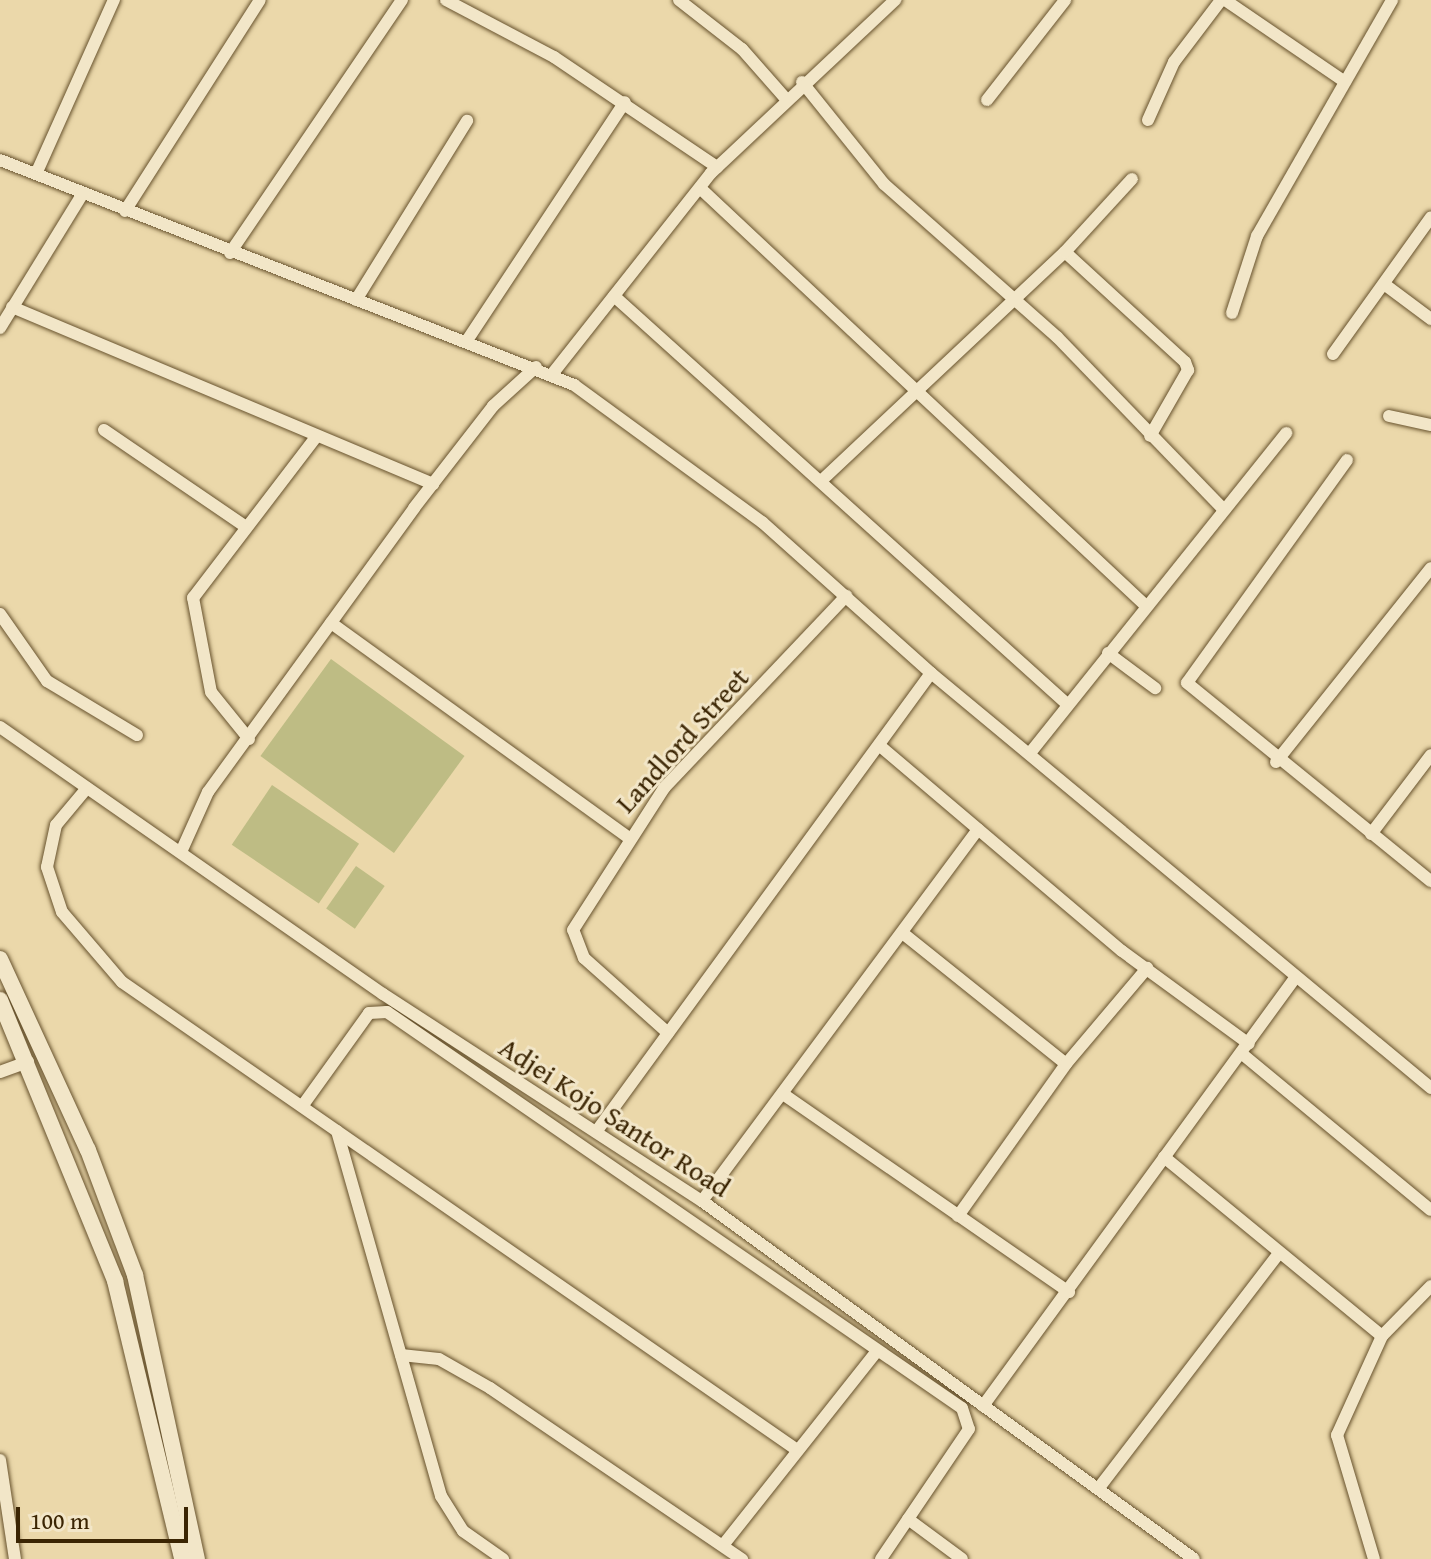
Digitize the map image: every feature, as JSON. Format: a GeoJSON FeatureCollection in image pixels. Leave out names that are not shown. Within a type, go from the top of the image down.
{"type":"FeatureCollection","features":[{"type":"Feature","properties":{"kind":"street"},"geometry":{"type":"LineString","coordinates":[[36,174],[114,0]]}},
{"type":"Feature","properties":{"kind":"street"},"geometry":{"type":"LineString","coordinates":[[125,211],[260,0]]}},
{"type":"Feature","properties":{"kind":"street"},"geometry":{"type":"LineString","coordinates":[[230,253],[402,0]]}},
{"type":"Feature","properties":{"kind":"street"},"geometry":{"type":"LineString","coordinates":[[446,0],[625,102],[717,167]]}},
{"type":"Feature","properties":{"kind":"street"},"geometry":{"type":"LineString","coordinates":[[679,0],[742,49],[785,98]]}},
{"type":"Feature","properties":{"kind":"street"},"geometry":{"type":"LineString","coordinates":[[553,373],[717,167],[802,82],[895,0]]}},
{"type":"Feature","properties":{"kind":"street"},"geometry":{"type":"LineString","coordinates":[[987,100],[1065,0]]}},
{"type":"Feature","properties":{"kind":"street"},"geometry":{"type":"LineString","coordinates":[[1148,120],[1174,62],[1223,0],[1345,82]]}},
{"type":"Feature","properties":{"kind":"street"},"geometry":{"type":"LineString","coordinates":[[1232,313],[1257,236],[1392,0]]}},
{"type":"Feature","properties":{"kind":"street"},"geometry":{"type":"LineString","coordinates":[[802,82],[892,192],[1013,298],[1222,508]]}},
{"type":"Feature","properties":{"kind":"street"},"geometry":{"type":"LineString","coordinates":[[468,339],[625,102]]}},
{"type":"Feature","properties":{"kind":"street"},"geometry":{"type":"LineString","coordinates":[[356,300],[467,121]]}},
{"type":"Feature","properties":{"kind":"street"},"geometry":{"type":"LineString","coordinates":[[0,160],[230,253],[553,373],[762,522],[931,673],[1431,1088]]}},
{"type":"Feature","properties":{"kind":"street"},"geometry":{"type":"LineString","coordinates":[[821,481],[1065,252],[1132,179]]}},
{"type":"Feature","properties":{"kind":"street"},"geometry":{"type":"LineString","coordinates":[[700,188],[1145,605]]}},
{"type":"Feature","properties":{"kind":"street"},"geometry":{"type":"LineString","coordinates":[[0,328],[83,193]]}},
{"type":"Feature","properties":{"kind":"street"},"geometry":{"type":"LineString","coordinates":[[1333,354],[1431,217]]}},
{"type":"Feature","properties":{"kind":"street"},"geometry":{"type":"LineString","coordinates":[[1065,252],[1185,362],[1188,370],[1150,436]]}},
{"type":"Feature","properties":{"kind":"street"},"geometry":{"type":"LineString","coordinates":[[1384,284],[1431,319]]}},
{"type":"Feature","properties":{"kind":"street"},"geometry":{"type":"LineString","coordinates":[[614,296],[1067,704]]}},
{"type":"Feature","properties":{"kind":"street"},"geometry":{"type":"LineString","coordinates":[[12,307],[433,484]]}},
{"type":"Feature","properties":{"kind":"street"},"geometry":{"type":"LineString","coordinates":[[181,852],[208,792],[331,623],[493,406],[536,367]]}},
{"type":"Feature","properties":{"kind":"street"},"geometry":{"type":"LineString","coordinates":[[1389,416],[1431,425]]}},
{"type":"Feature","properties":{"kind":"street"},"geometry":{"type":"LineString","coordinates":[[104,430],[246,527]]}},
{"type":"Feature","properties":{"kind":"street"},"geometry":{"type":"LineString","coordinates":[[1030,753],[1222,508],[1286,433]]}},
{"type":"Feature","properties":{"kind":"street"},"geometry":{"type":"LineString","coordinates":[[249,739],[211,692],[193,598],[317,436]]}},
{"type":"Feature","properties":{"kind":"street"},"geometry":{"type":"LineString","coordinates":[[1347,460],[1187,683],[1276,762],[1431,881]]}},
{"type":"Feature","properties":{"kind":"street"},"geometry":{"type":"LineString","coordinates":[[1276,762],[1431,568]]}},
{"type":"Feature","properties":{"kind":"street","name":"Landlord Street"},"geometry":{"type":"LineString","coordinates":[[668,1033],[575,942],[573,930],[628,837],[846,596]]}},
{"type":"Feature","properties":{"kind":"street"},"geometry":{"type":"LineString","coordinates":[[0,614],[47,681],[137,735]]}},
{"type":"Feature","properties":{"kind":"street"},"geometry":{"type":"LineString","coordinates":[[331,623],[628,837]]}},
{"type":"Feature","properties":{"kind":"street"},"geometry":{"type":"LineString","coordinates":[[1108,653],[1155,688]]}},
{"type":"Feature","properties":{"kind":"street"},"geometry":{"type":"LineString","coordinates":[[596,1132],[931,673]]}},
{"type":"Feature","properties":{"kind":"street","name":"Adjei Kojo Santor Road"},"geometry":{"type":"LineString","coordinates":[[0,727],[702,1201],[1194,1559]]}},
{"type":"Feature","properties":{"kind":"street"},"geometry":{"type":"LineString","coordinates":[[880,746],[1245,1048],[1431,1210]]}},
{"type":"Feature","properties":{"kind":"street"},"geometry":{"type":"LineString","coordinates":[[1371,834],[1431,755]]}},
{"type":"Feature","properties":{"kind":"street"},"geometry":{"type":"LineString","coordinates":[[87,788],[47,842],[47,867],[62,912],[122,982],[797,1450]]}},
{"type":"Feature","properties":{"kind":"street"},"geometry":{"type":"LineString","coordinates":[[702,1201],[905,935],[978,829]]}},
{"type":"Feature","properties":{"kind":"street"},"geometry":{"type":"LineString","coordinates":[[905,935],[1066,1064]]}},
{"type":"Feature","properties":{"kind":"street"},"geometry":{"type":"LineString","coordinates":[[0,959],[88,1150],[135,1275],[197,1559]]}},
{"type":"Feature","properties":{"kind":"street"},"geometry":{"type":"LineString","coordinates":[[958,1216],[1066,1064],[1147,968]]}},
{"type":"Feature","properties":{"kind":"street"},"geometry":{"type":"LineString","coordinates":[[983,1406],[1295,978]]}},
{"type":"Feature","properties":{"kind":"street"},"geometry":{"type":"LineString","coordinates":[[0,1000],[28,1062],[129,1324],[182,1559]]}},
{"type":"Feature","properties":{"kind":"street"},"geometry":{"type":"LineString","coordinates":[[303,1105],[369,1013],[387,1012],[970,1418],[881,1559]]}},
{"type":"Feature","properties":{"kind":"street"},"geometry":{"type":"LineString","coordinates":[[0,1072],[28,1062]]}},
{"type":"Feature","properties":{"kind":"street"},"geometry":{"type":"LineString","coordinates":[[783,1094],[1069,1292]]}},
{"type":"Feature","properties":{"kind":"street"},"geometry":{"type":"LineString","coordinates":[[337,1131],[445,1504],[463,1531],[503,1559]]}},
{"type":"Feature","properties":{"kind":"street"},"geometry":{"type":"LineString","coordinates":[[1164,1157],[1382,1336]]}},
{"type":"Feature","properties":{"kind":"street"},"geometry":{"type":"LineString","coordinates":[[1098,1489],[1279,1253]]}},
{"type":"Feature","properties":{"kind":"street"},"geometry":{"type":"LineString","coordinates":[[1374,1559],[1337,1435],[1345,1404],[1382,1336],[1431,1286]]}},
{"type":"Feature","properties":{"kind":"street"},"geometry":{"type":"LineString","coordinates":[[724,1544],[877,1351]]}},
{"type":"Feature","properties":{"kind":"street"},"geometry":{"type":"LineString","coordinates":[[401,1355],[439,1359],[490,1388],[742,1559]]}},
{"type":"Feature","properties":{"kind":"street"},"geometry":{"type":"LineString","coordinates":[[0,1460],[15,1558],[0,1558]]}},
{"type":"Feature","properties":{"kind":"street"},"geometry":{"type":"LineString","coordinates":[[908,1519],[962,1559]]}},
{"type":"Feature","properties":{"kind":"shaded area"},"geometry":{"type":"Polygon","coordinates":[[[331,659],[464,756],[394,853],[260,756],[331,659]]]}},
{"type":"Feature","properties":{"kind":"shaded area"},"geometry":{"type":"Polygon","coordinates":[[[272,785],[359,844],[319,903],[232,845],[272,785]]]}},
{"type":"Feature","properties":{"kind":"shaded area"},"geometry":{"type":"Polygon","coordinates":[[[356,866],[385,886],[355,929],[326,909],[356,866]]]}}]}
